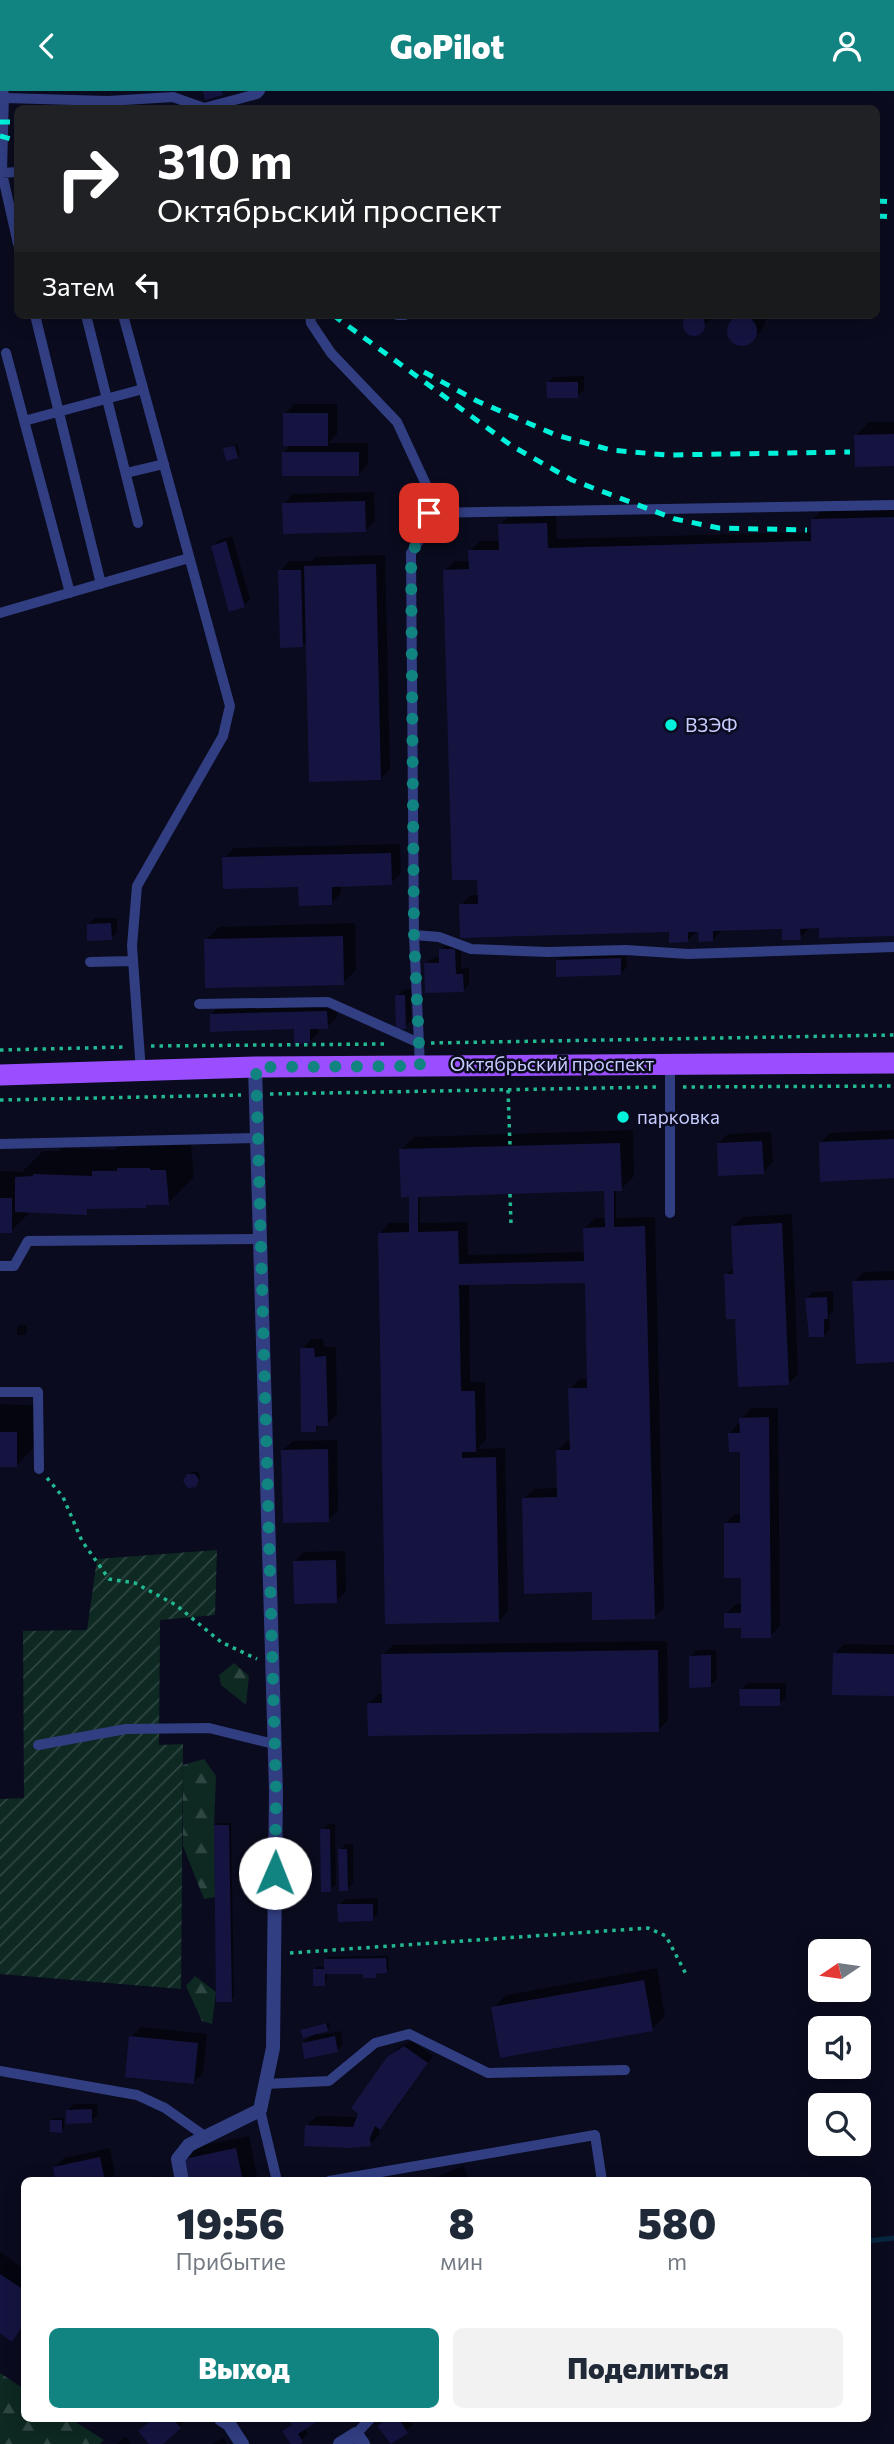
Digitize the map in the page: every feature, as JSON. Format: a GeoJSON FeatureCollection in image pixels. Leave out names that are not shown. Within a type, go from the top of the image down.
{"type":"FeatureCollection","features":[{"type":"Feature","properties":{"kind":"main road","name":"Октябрьский проспект"},"geometry":{"type":"LineString","coordinates":[[0,1075],[256,1067],[894,1063]]}},
{"type":"Feature","properties":{"kind":"street"},"geometry":{"type":"LineString","coordinates":[[181,2177],[177,2159],[189,2145],[260,2110],[273,2048],[276,1792],[256,1067]]}},
{"type":"Feature","properties":{"kind":"street"},"geometry":{"type":"LineString","coordinates":[[226,2422],[242,2444]]}},
{"type":"Feature","properties":{"kind":"street"},"geometry":{"type":"LineString","coordinates":[[340,2444],[360,2439]]}},
{"type":"Feature","properties":{"kind":"lane"},"geometry":{"type":"LineString","coordinates":[[215,105],[260,91]]}},
{"type":"Feature","properties":{"kind":"lane"},"geometry":{"type":"LineString","coordinates":[[14,227],[1,173],[4,94],[108,101],[173,97],[196,105]]}},
{"type":"Feature","properties":{"kind":"lane"},"geometry":{"type":"LineString","coordinates":[[36,319],[101,584]]}},
{"type":"Feature","properties":{"kind":"lane"},"geometry":{"type":"LineString","coordinates":[[87,319],[138,523]]}},
{"type":"Feature","properties":{"kind":"lane"},"geometry":{"type":"LineString","coordinates":[[124,319],[230,706],[223,736],[137,886],[132,946],[141,1072]]}},
{"type":"Feature","properties":{"kind":"lane"},"geometry":{"type":"LineString","coordinates":[[311,319],[331,353],[397,422],[430,493],[429,525],[411,553],[414,935],[420,1066]]}},
{"type":"Feature","properties":{"kind":"lane"},"geometry":{"type":"LineString","coordinates":[[6,353],[70,593]]}},
{"type":"Feature","properties":{"kind":"lane"},"geometry":{"type":"LineString","coordinates":[[24,421],[143,389]]}},
{"type":"Feature","properties":{"kind":"lane"},"geometry":{"type":"LineString","coordinates":[[126,473],[164,464]]}},
{"type":"Feature","properties":{"kind":"lane"},"geometry":{"type":"LineString","coordinates":[[429,513],[894,505]]}},
{"type":"Feature","properties":{"kind":"lane"},"geometry":{"type":"LineString","coordinates":[[0,613],[189,558]]}},
{"type":"Feature","properties":{"kind":"lane"},"geometry":{"type":"LineString","coordinates":[[414,935],[439,937],[471,949],[548,952],[626,950],[688,954],[894,947]]}},
{"type":"Feature","properties":{"kind":"lane"},"geometry":{"type":"LineString","coordinates":[[90,962],[133,961]]}},
{"type":"Feature","properties":{"kind":"lane"},"geometry":{"type":"LineString","coordinates":[[199,1004],[328,1002],[419,1043]]}},
{"type":"Feature","properties":{"kind":"lane"},"geometry":{"type":"LineString","coordinates":[[670,1063],[670,1213]]}},
{"type":"Feature","properties":{"kind":"lane"},"geometry":{"type":"LineString","coordinates":[[0,1145],[257,1138]]}},
{"type":"Feature","properties":{"kind":"lane"},"geometry":{"type":"LineString","coordinates":[[0,1266],[14,1266],[28,1241],[260,1239]]}},
{"type":"Feature","properties":{"kind":"lane"},"geometry":{"type":"LineString","coordinates":[[0,1392],[38,1392],[38,1469]]}},
{"type":"Feature","properties":{"kind":"lane"},"geometry":{"type":"LineString","coordinates":[[38,1745],[126,1729],[209,1728],[274,1744]]}},
{"type":"Feature","properties":{"kind":"lane"},"geometry":{"type":"LineString","coordinates":[[265,2084],[329,2081],[376,2043],[410,2034],[488,2073],[625,2070]]}},
{"type":"Feature","properties":{"kind":"lane"},"geometry":{"type":"LineString","coordinates":[[0,2071],[137,2095],[165,2108],[206,2137]]}},
{"type":"Feature","properties":{"kind":"lane"},"geometry":{"type":"LineString","coordinates":[[260,2110],[276,2177]]}},
{"type":"Feature","properties":{"kind":"lane"},"geometry":{"type":"LineString","coordinates":[[352,2177],[596,2135],[601,2177]]}},
{"type":"Feature","properties":{"kind":"lane"},"geometry":{"type":"LineString","coordinates":[[360,2439],[368,2422]]}},
{"type":"Feature","properties":{"kind":"path"},"geometry":{"type":"LineString","coordinates":[[0,1050],[894,1035]]}},
{"type":"Feature","properties":{"kind":"path"},"geometry":{"type":"LineString","coordinates":[[0,1100],[670,1087],[894,1086]]}},
{"type":"Feature","properties":{"kind":"path"},"geometry":{"type":"LineString","coordinates":[[509,1090],[510,1146]]}},
{"type":"Feature","properties":{"kind":"path"},"geometry":{"type":"LineString","coordinates":[[510,1194],[510,1224]]}},
{"type":"Feature","properties":{"kind":"path"},"geometry":{"type":"LineString","coordinates":[[38,1469],[63,1497],[82,1541],[109,1579],[135,1583],[176,1605],[221,1642],[271,1666]]}},
{"type":"Feature","properties":{"kind":"path"},"geometry":{"type":"LineString","coordinates":[[274,1954],[648,1928],[666,1936],[687,1976]]}},
{"type":"Feature","properties":{"kind":"green space"},"geometry":{"type":"Polygon","coordinates":[[[217,1550],[215,1615],[160,1620],[159,1745],[183,1744],[181,1989],[0,1974],[0,1799],[24,1798],[23,1631],[87,1630],[97,1559],[217,1550]]]}},
{"type":"Feature","properties":{"kind":"green space"},"geometry":{"type":"Polygon","coordinates":[[[234,1663],[249,1676],[246,1705],[221,1685],[219,1675],[234,1663]]]}},
{"type":"Feature","properties":{"kind":"green space"},"geometry":{"type":"Polygon","coordinates":[[[204,1759],[216,1776],[215,1897],[204,1899],[183,1846],[183,1765],[204,1759]]]}},
{"type":"Feature","properties":{"kind":"green space"},"geometry":{"type":"Polygon","coordinates":[[[195,1976],[216,1992],[212,2024],[202,2021],[186,1986],[195,1976]]]}},
{"type":"Feature","properties":{"kind":"green space"},"geometry":{"type":"Polygon","coordinates":[[[0,2373],[21,2387],[21,2422],[76,2422],[104,2440],[100,2444],[0,2444],[0,2373]]]}},
{"type":"Feature","properties":{"kind":"building"},"geometry":{"type":"Polygon","coordinates":[[[203,91],[222,91],[223,95],[205,100],[203,91]]]}},
{"type":"Feature","properties":{"kind":"building"},"geometry":{"type":"Polygon","coordinates":[[[685,319],[704,321],[702,333],[694,336],[686,333],[683,325],[685,319]]]}},
{"type":"Feature","properties":{"kind":"building"},"geometry":{"type":"Polygon","coordinates":[[[734,319],[750,319],[756,325],[756,337],[748,345],[736,345],[728,337],[728,325],[734,319]]]}},
{"type":"Feature","properties":{"kind":"building"},"geometry":{"type":"Polygon","coordinates":[[[546,382],[578,382],[578,398],[547,398],[546,382]]]}},
{"type":"Feature","properties":{"kind":"building"},"geometry":{"type":"Polygon","coordinates":[[[283,413],[328,413],[328,446],[283,446],[283,413]]]}},
{"type":"Feature","properties":{"kind":"building"},"geometry":{"type":"Polygon","coordinates":[[[894,434],[894,466],[855,467],[854,435],[894,434]]]}},
{"type":"Feature","properties":{"kind":"building"},"geometry":{"type":"Polygon","coordinates":[[[235,446],[238,458],[226,461],[223,448],[235,446]]]}},
{"type":"Feature","properties":{"kind":"building"},"geometry":{"type":"Polygon","coordinates":[[[282,452],[359,452],[359,476],[282,476],[282,452]]]}},
{"type":"Feature","properties":{"kind":"building"},"geometry":{"type":"Polygon","coordinates":[[[365,501],[366,532],[283,534],[282,503],[365,501]]]}},
{"type":"Feature","properties":{"kind":"building","name":"ВЗЭФ"},"geometry":{"type":"Polygon","coordinates":[[[894,517],[894,936],[819,938],[819,928],[800,929],[801,940],[782,940],[782,929],[713,931],[713,941],[699,942],[698,932],[688,932],[688,942],[669,943],[669,932],[460,938],[459,904],[478,904],[477,880],[452,880],[443,570],[469,569],[468,550],[499,550],[498,524],[547,523],[548,548],[811,541],[811,519],[894,517]]]}},
{"type":"Feature","properties":{"kind":"building"},"geometry":{"type":"Polygon","coordinates":[[[226,541],[245,607],[229,612],[211,546],[226,541]]]}},
{"type":"Feature","properties":{"kind":"building"},"geometry":{"type":"Polygon","coordinates":[[[376,564],[381,780],[309,782],[304,566],[376,564]]]}},
{"type":"Feature","properties":{"kind":"building"},"geometry":{"type":"Polygon","coordinates":[[[278,570],[301,570],[303,647],[280,648],[278,570]]]}},
{"type":"Feature","properties":{"kind":"building"},"geometry":{"type":"Polygon","coordinates":[[[391,853],[392,885],[332,887],[332,905],[299,906],[298,887],[223,889],[222,857],[391,853]]]}},
{"type":"Feature","properties":{"kind":"building"},"geometry":{"type":"Polygon","coordinates":[[[111,923],[112,940],[87,941],[87,924],[111,923]]]}},
{"type":"Feature","properties":{"kind":"building"},"geometry":{"type":"Polygon","coordinates":[[[343,936],[344,985],[205,988],[204,939],[343,936]]]}},
{"type":"Feature","properties":{"kind":"building"},"geometry":{"type":"Polygon","coordinates":[[[439,949],[455,949],[456,974],[463,974],[464,992],[425,993],[424,963],[439,963],[439,949]]]}},
{"type":"Feature","properties":{"kind":"building"},"geometry":{"type":"Polygon","coordinates":[[[621,958],[621,975],[556,977],[556,960],[621,958]]]}},
{"type":"Feature","properties":{"kind":"building"},"geometry":{"type":"Polygon","coordinates":[[[395,995],[405,995],[406,1029],[396,1029],[395,995]]]}},
{"type":"Feature","properties":{"kind":"building"},"geometry":{"type":"Polygon","coordinates":[[[327,1011],[328,1029],[310,1029],[310,1043],[294,1044],[294,1029],[210,1032],[210,1014],[327,1011]]]}},
{"type":"Feature","properties":{"kind":"building"},"geometry":{"type":"Polygon","coordinates":[[[894,1139],[894,1178],[820,1182],[819,1142],[894,1139]]]}},
{"type":"Feature","properties":{"kind":"building"},"geometry":{"type":"Polygon","coordinates":[[[762,1141],[764,1174],[718,1176],[717,1143],[762,1141]]]}},
{"type":"Feature","properties":{"kind":"building"},"geometry":{"type":"Polygon","coordinates":[[[620,1143],[622,1191],[614,1191],[614,1227],[645,1226],[655,1619],[592,1620],[592,1592],[524,1594],[522,1498],[557,1497],[556,1450],[570,1450],[568,1388],[587,1388],[585,1283],[459,1285],[461,1391],[475,1391],[476,1452],[462,1452],[462,1458],[496,1457],[499,1622],[385,1624],[378,1233],[409,1232],[409,1197],[401,1198],[399,1149],[620,1143]],[[604,1191],[418,1197],[418,1232],[458,1231],[459,1264],[584,1261],[583,1228],[605,1227],[604,1191]]]}},
{"type":"Feature","properties":{"kind":"building"},"geometry":{"type":"Polygon","coordinates":[[[117,1168],[166,1170],[169,1205],[87,1209],[87,1215],[15,1212],[15,1177],[33,1174],[92,1176],[92,1171],[117,1171],[117,1168]]]}},
{"type":"Feature","properties":{"kind":"building"},"geometry":{"type":"Polygon","coordinates":[[[0,1198],[12,1198],[12,1233],[0,1233],[0,1198]]]}},
{"type":"Feature","properties":{"kind":"building"},"geometry":{"type":"Polygon","coordinates":[[[782,1223],[789,1385],[738,1387],[735,1319],[726,1319],[724,1274],[733,1274],[731,1226],[782,1223]]]}},
{"type":"Feature","properties":{"kind":"building"},"geometry":{"type":"Polygon","coordinates":[[[894,1280],[894,1362],[856,1364],[852,1281],[894,1280]]]}},
{"type":"Feature","properties":{"kind":"building"},"geometry":{"type":"Polygon","coordinates":[[[827,1297],[828,1319],[824,1319],[824,1337],[809,1337],[805,1298],[827,1297]]]}},
{"type":"Feature","properties":{"kind":"building"},"geometry":{"type":"Polygon","coordinates":[[[300,1348],[314,1348],[315,1357],[326,1356],[328,1426],[316,1426],[316,1432],[301,1432],[300,1348]]]}},
{"type":"Feature","properties":{"kind":"building"},"geometry":{"type":"Polygon","coordinates":[[[769,1417],[771,1638],[741,1638],[741,1628],[724,1628],[724,1613],[741,1613],[741,1578],[724,1578],[724,1523],[740,1523],[740,1452],[729,1452],[728,1433],[740,1433],[739,1418],[769,1417]]]}},
{"type":"Feature","properties":{"kind":"building"},"geometry":{"type":"Polygon","coordinates":[[[0,1432],[17,1432],[17,1467],[0,1467],[0,1432]]]}},
{"type":"Feature","properties":{"kind":"building"},"geometry":{"type":"Polygon","coordinates":[[[328,1449],[329,1522],[283,1523],[281,1450],[328,1449]]]}},
{"type":"Feature","properties":{"kind":"building"},"geometry":{"type":"Polygon","coordinates":[[[187,1474],[195,1474],[199,1480],[196,1487],[188,1488],[183,1481],[187,1474]]]}},
{"type":"Feature","properties":{"kind":"building"},"geometry":{"type":"Polygon","coordinates":[[[336,1560],[337,1603],[294,1604],[293,1561],[336,1560]]]}},
{"type":"Feature","properties":{"kind":"building"},"geometry":{"type":"Polygon","coordinates":[[[658,1650],[659,1732],[368,1736],[367,1703],[382,1703],[381,1654],[658,1650]]]}},
{"type":"Feature","properties":{"kind":"building"},"geometry":{"type":"Polygon","coordinates":[[[833,1653],[894,1654],[894,1696],[832,1695],[833,1653]]]}},
{"type":"Feature","properties":{"kind":"building"},"geometry":{"type":"Polygon","coordinates":[[[711,1655],[711,1687],[689,1688],[689,1656],[711,1655]]]}},
{"type":"Feature","properties":{"kind":"building"},"geometry":{"type":"Polygon","coordinates":[[[739,1689],[780,1689],[780,1706],[740,1706],[739,1689]]]}},
{"type":"Feature","properties":{"kind":"building"},"geometry":{"type":"Polygon","coordinates":[[[214,1825],[229,1825],[232,2002],[216,2002],[214,1825]]]}},
{"type":"Feature","properties":{"kind":"building"},"geometry":{"type":"Polygon","coordinates":[[[320,1829],[330,1829],[331,1892],[321,1892],[320,1829]]]}},
{"type":"Feature","properties":{"kind":"building"},"geometry":{"type":"Polygon","coordinates":[[[338,1849],[347,1849],[348,1891],[339,1891],[338,1849]]]}},
{"type":"Feature","properties":{"kind":"building"},"geometry":{"type":"Polygon","coordinates":[[[337,1904],[373,1904],[373,1921],[338,1922],[337,1904]]]}},
{"type":"Feature","properties":{"kind":"building"},"geometry":{"type":"Polygon","coordinates":[[[386,1958],[387,1973],[376,1974],[376,1978],[363,1978],[363,1974],[325,1974],[325,1986],[313,1986],[313,1969],[324,1969],[324,1959],[386,1958]]]}},
{"type":"Feature","properties":{"kind":"building"},"geometry":{"type":"Polygon","coordinates":[[[644,1980],[653,2031],[500,2058],[491,2007],[644,1980]]]}},
{"type":"Feature","properties":{"kind":"building"},"geometry":{"type":"Polygon","coordinates":[[[326,2023],[328,2031],[303,2038],[300,2030],[326,2023]]]}},
{"type":"Feature","properties":{"kind":"building"},"geometry":{"type":"Polygon","coordinates":[[[129,2036],[198,2043],[194,2084],[125,2077],[129,2036]]]}},
{"type":"Feature","properties":{"kind":"building"},"geometry":{"type":"Polygon","coordinates":[[[335,2036],[338,2052],[304,2059],[302,2043],[335,2036]]]}},
{"type":"Feature","properties":{"kind":"building"},"geometry":{"type":"Polygon","coordinates":[[[404,2046],[428,2063],[380,2130],[375,2126],[370,2138],[371,2146],[304,2146],[305,2125],[353,2127],[358,2114],[351,2108],[387,2057],[404,2046]]]}},
{"type":"Feature","properties":{"kind":"building"},"geometry":{"type":"Polygon","coordinates":[[[92,2109],[92,2123],[66,2124],[66,2110],[92,2109]]]}},
{"type":"Feature","properties":{"kind":"building"},"geometry":{"type":"Polygon","coordinates":[[[50,2120],[62,2120],[62,2133],[50,2132],[50,2120]]]}},
{"type":"Feature","properties":{"kind":"building"},"geometry":{"type":"Polygon","coordinates":[[[236,2148],[242,2177],[188,2177],[184,2159],[236,2148]]]}},
{"type":"Feature","properties":{"kind":"building"},"geometry":{"type":"Polygon","coordinates":[[[100,2157],[104,2177],[54,2177],[53,2167],[100,2157]]]}},
{"type":"Feature","properties":{"kind":"building"},"geometry":{"type":"Polygon","coordinates":[[[0,2274],[21,2288],[21,2328],[12,2342],[0,2333],[0,2274]]]}},
{"type":"Feature","properties":{"kind":"building"},"geometry":{"type":"Polygon","coordinates":[[[149,2422],[176,2422],[181,2428],[163,2444],[149,2444],[138,2431],[149,2422]]]}},
{"type":"Feature","properties":{"kind":"building"},"geometry":{"type":"Polygon","coordinates":[[[290,2422],[316,2422],[298,2434],[303,2442],[300,2444],[291,2444],[282,2431],[292,2425],[290,2422]]]}},
{"type":"Feature","properties":{"kind":"building"},"geometry":{"type":"Polygon","coordinates":[[[383,2422],[401,2422],[408,2433],[391,2444],[377,2426],[383,2422]]]}},
{"type":"Feature","properties":{"kind":"waterway"},"geometry":{"type":"LineString","coordinates":[[871,2241],[894,2238]]}},
{"type":"Feature","properties":{"kind":"railway"},"geometry":{"type":"LineString","coordinates":[[0,122],[14,122]]}},
{"type":"Feature","properties":{"kind":"railway"},"geometry":{"type":"LineString","coordinates":[[0,136],[14,140]]}},
{"type":"Feature","properties":{"kind":"railway"},"geometry":{"type":"LineString","coordinates":[[880,201],[894,202]]}},
{"type":"Feature","properties":{"kind":"railway"},"geometry":{"type":"LineString","coordinates":[[880,216],[894,217]]}},
{"type":"Feature","properties":{"kind":"railway"},"geometry":{"type":"LineString","coordinates":[[338,319],[512,446],[572,480],[675,519],[719,528],[807,530]]}},
{"type":"Feature","properties":{"kind":"railway"},"geometry":{"type":"LineString","coordinates":[[424,372],[477,401],[556,435],[611,450],[666,455],[850,452]]}},
{"type":"Feature","properties":{"kind":"place","name":"ВЗЭФ"},"geometry":{"type":"Point","coordinates":[671,725]}},
{"type":"Feature","properties":{"kind":"place","name":"парковка"},"geometry":{"type":"Point","coordinates":[623,1117]}},
{"type":"Feature","properties":{"kind":"route"},"geometry":{"type":"LineString","coordinates":[[275,1873],[276,1792],[256,1067],[420,1066],[414,935],[411,553],[429,525],[429,513]]}}]}
